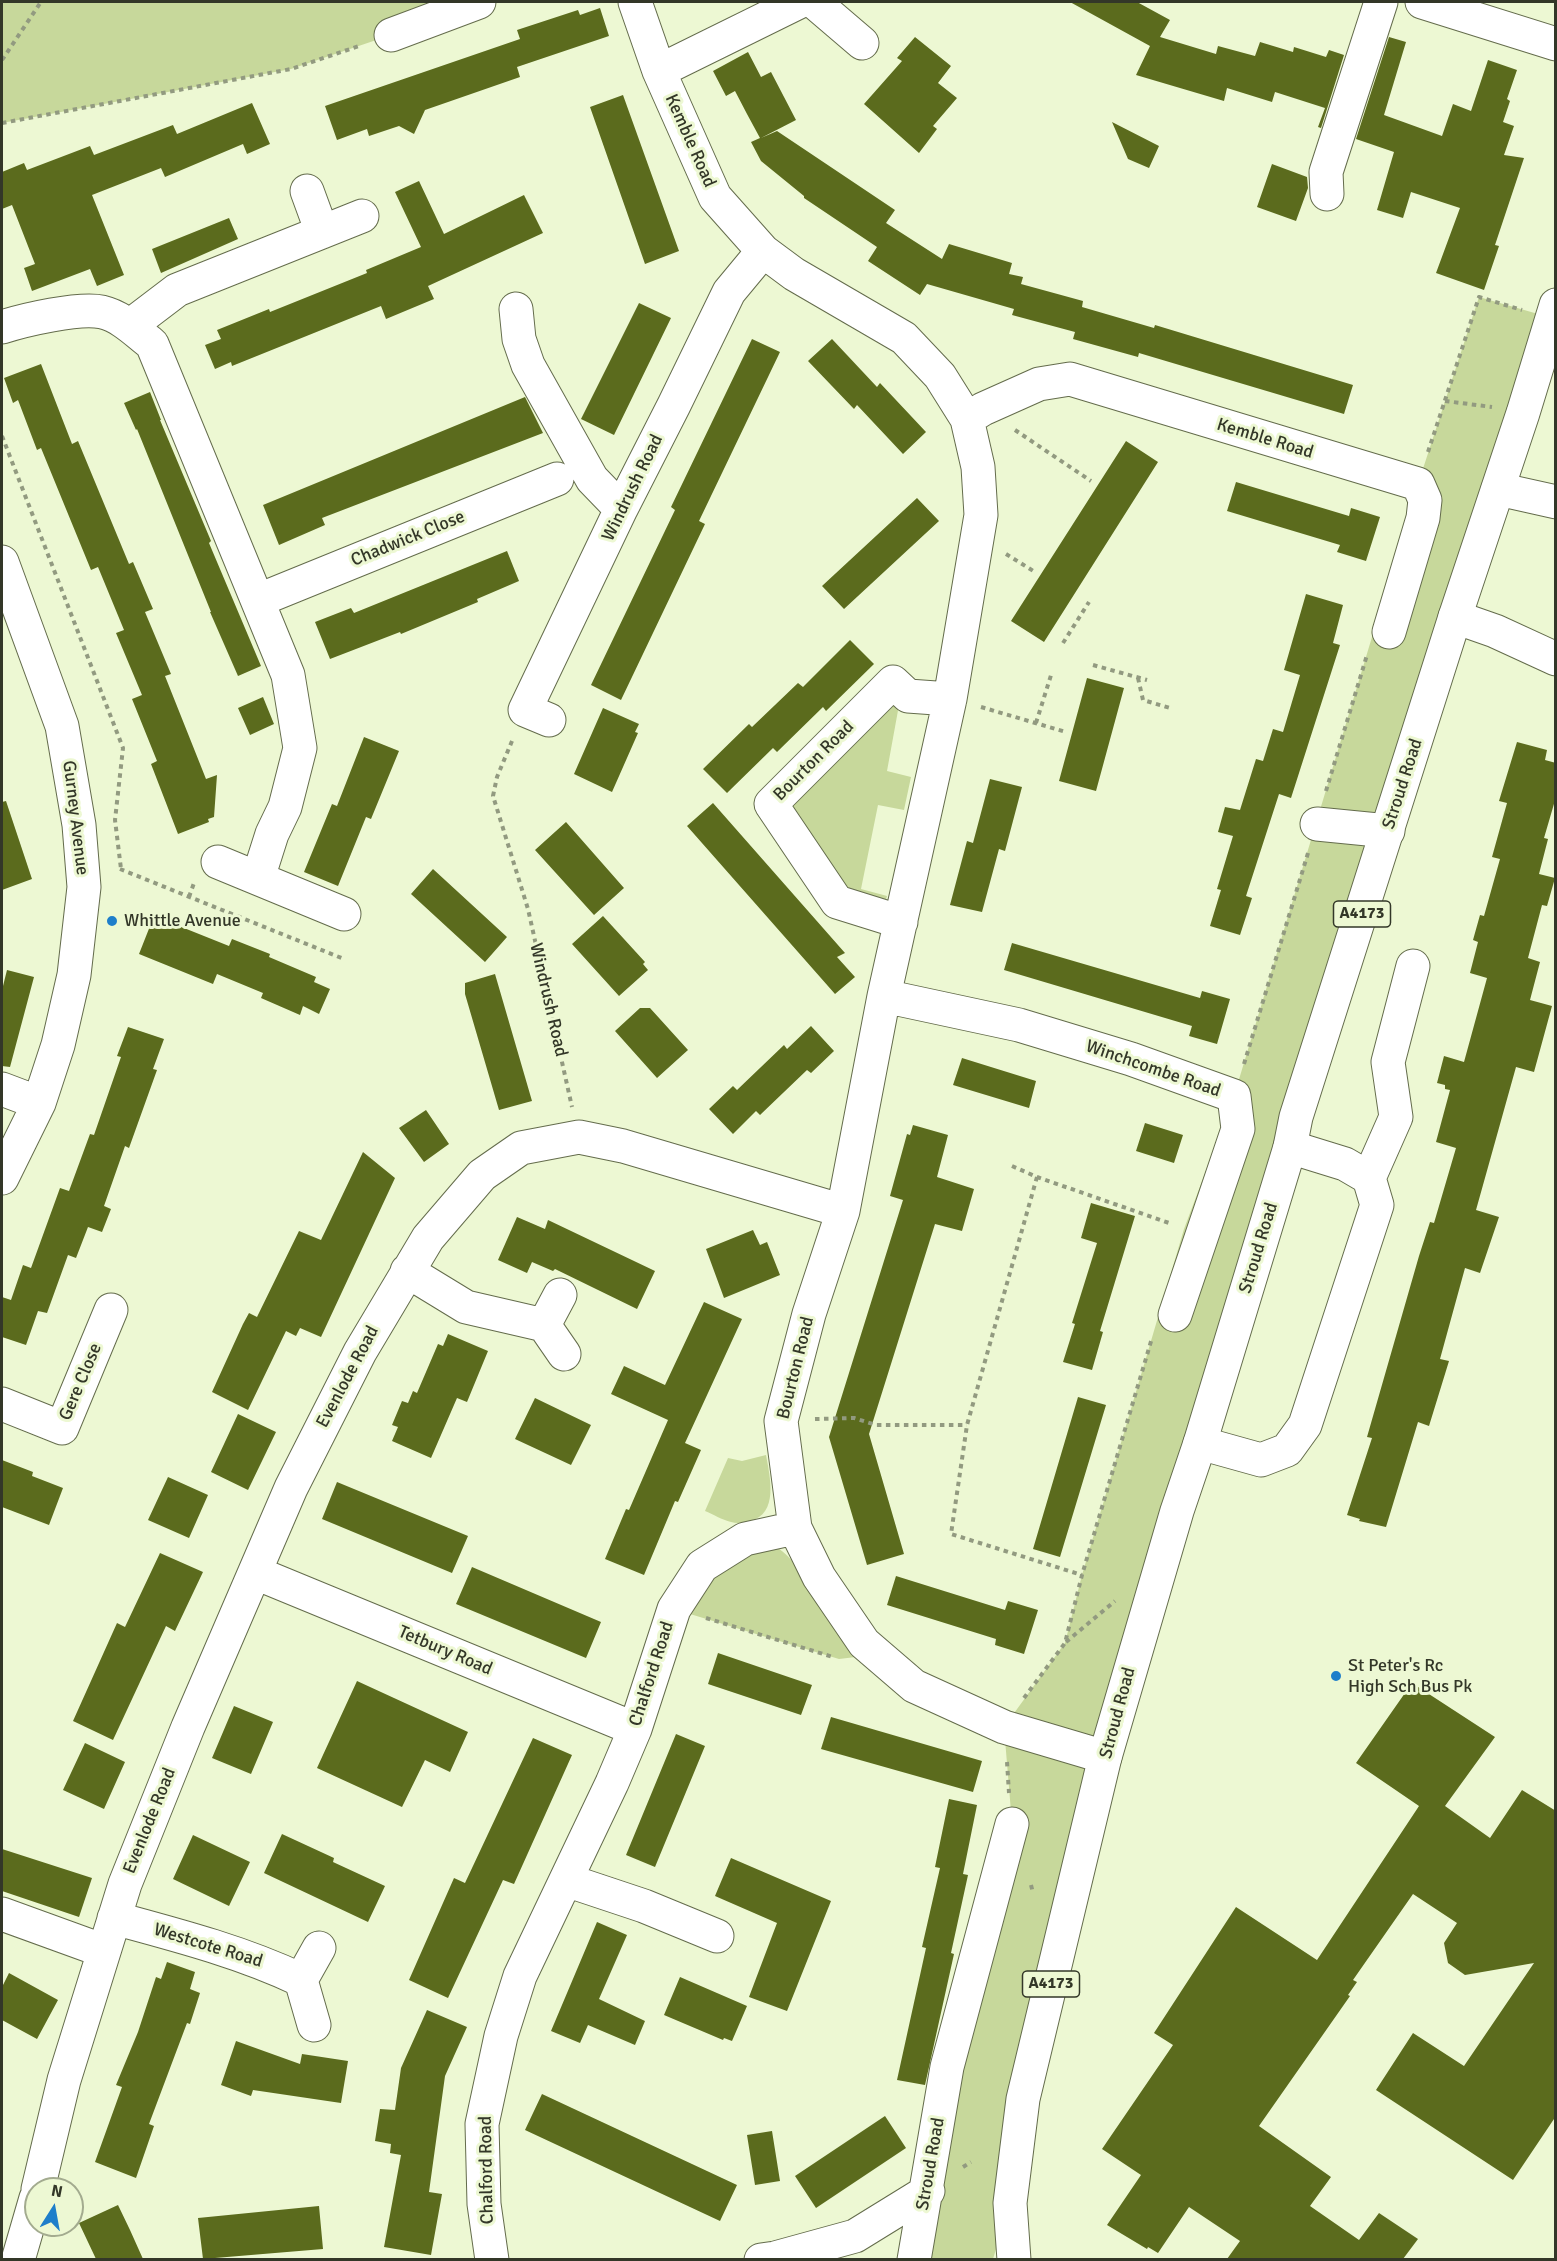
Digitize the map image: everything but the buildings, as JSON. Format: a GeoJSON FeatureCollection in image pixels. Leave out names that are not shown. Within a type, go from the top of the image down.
{"type":"FeatureCollection","features":[{"type":"Feature","properties":{"kind":"street"},"geometry":{"type":"LineString","coordinates":[[391,35],[479,2]]}},
{"type":"Feature","properties":{"kind":"street","name":"Kemble Road"},"geometry":{"type":"LineString","coordinates":[[635,2],[659,71],[715,196],[763,251],[794,274],[904,338],[975,414],[981,515]]}},
{"type":"Feature","properties":{"kind":"street"},"geometry":{"type":"LineString","coordinates":[[659,71],[799,2]]}},
{"type":"Feature","properties":{"kind":"street"},"geometry":{"type":"LineString","coordinates":[[814,2],[862,43]]}},
{"type":"Feature","properties":{"kind":"street"},"geometry":{"type":"LineString","coordinates":[[1327,194],[1326,172],[1381,2]]}},
{"type":"Feature","properties":{"kind":"street"},"geometry":{"type":"LineString","coordinates":[[1422,2],[1556,44]]}},
{"type":"Feature","properties":{"kind":"street"},"geometry":{"type":"LineString","coordinates":[[307,191],[322,232]]}},
{"type":"Feature","properties":{"kind":"street"},"geometry":{"type":"LineString","coordinates":[[131,325],[177,290],[363,216]]}},
{"type":"Feature","properties":{"kind":"street","name":"Windrush Road"},"geometry":{"type":"LineString","coordinates":[[537,715],[621,509],[675,405],[729,292],[763,251]]}},
{"type":"Feature","properties":{"kind":"street"},"geometry":{"type":"LineString","coordinates":[[516,309],[519,339],[528,365],[592,479],[621,509]]}},
{"type":"Feature","properties":{"kind":"street","name":"Stroud Road"},"geometry":{"type":"LineString","coordinates":[[1014,2259],[1010,2203],[1023,2098],[1106,1757],[1174,1518],[1200,1443],[1290,1147],[1296,1117],[1455,617],[1523,413],[1548,359],[1554,311]]}},
{"type":"Feature","properties":{"kind":"street"},"geometry":{"type":"LineString","coordinates":[[2,327],[66,313],[102,312],[131,325],[152,344],[288,675],[300,748],[285,807],[272,834],[258,878]]}},
{"type":"Feature","properties":{"kind":"street","name":"Kemble Road"},"geometry":{"type":"LineString","coordinates":[[975,414],[1039,384],[1070,380],[1418,484]]}},
{"type":"Feature","properties":{"kind":"street","name":"Chadwick Close"},"geometry":{"type":"LineString","coordinates":[[258,600],[557,479]]}},
{"type":"Feature","properties":{"kind":"street"},"geometry":{"type":"LineString","coordinates":[[1389,632],[1423,518],[1425,500],[1418,484]]}},
{"type":"Feature","properties":{"kind":"street"},"geometry":{"type":"LineString","coordinates":[[1498,489],[1555,501]]}},
{"type":"Feature","properties":{"kind":"street","name":"Bourton Road"},"geometry":{"type":"LineString","coordinates":[[981,515],[950,699],[884,996],[843,1211],[809,1314],[781,1421],[795,1528],[819,1577],[864,1643],[914,1686],[1004,1726],[1106,1757]]}},
{"type":"Feature","properties":{"kind":"street","name":"Gurney Avenue"},"geometry":{"type":"LineString","coordinates":[[2,562],[62,726],[79,825],[84,886],[74,975],[58,1045],[39,1103],[2,1178]]}},
{"type":"Feature","properties":{"kind":"street"},"geometry":{"type":"LineString","coordinates":[[1455,617],[1495,631],[1556,659]]}},
{"type":"Feature","properties":{"kind":"street","name":"Bourton Road"},"geometry":{"type":"LineString","coordinates":[[901,922],[837,902],[771,804],[893,682],[908,696],[950,699]]}},
{"type":"Feature","properties":{"kind":"street"},"geometry":{"type":"LineString","coordinates":[[1317,824],[1388,831]]}},
{"type":"Feature","properties":{"kind":"street"},"geometry":{"type":"LineString","coordinates":[[218,862],[344,914]]}},
{"type":"Feature","properties":{"kind":"street"},"geometry":{"type":"LineString","coordinates":[[1200,1443],[1261,1460],[1287,1450],[1305,1425],[1377,1205],[1369,1178],[1396,1117],[1388,1062],[1413,966]]}},
{"type":"Feature","properties":{"kind":"street","name":"Winchcombe Road"},"geometry":{"type":"LineString","coordinates":[[884,996],[1019,1025],[1131,1059],[1234,1096],[1238,1129],[1164,1325]]}},
{"type":"Feature","properties":{"kind":"street"},"geometry":{"type":"LineString","coordinates":[[2,1089],[39,1103]]}},
{"type":"Feature","properties":{"kind":"street","name":"Evenlode Road"},"geometry":{"type":"LineString","coordinates":[[42,2177],[64,2080],[125,1884],[184,1738],[291,1488],[360,1352],[428,1238],[482,1175],[521,1148],[579,1137],[623,1146],[843,1211]]}},
{"type":"Feature","properties":{"kind":"street"},"geometry":{"type":"LineString","coordinates":[[1290,1147],[1345,1164],[1369,1178]]}},
{"type":"Feature","properties":{"kind":"street"},"geometry":{"type":"LineString","coordinates":[[407,1270],[466,1307],[544,1325],[564,1354]]}},
{"type":"Feature","properties":{"kind":"street"},"geometry":{"type":"LineString","coordinates":[[544,1325],[560,1295]]}},
{"type":"Feature","properties":{"kind":"street","name":"Gere Close"},"geometry":{"type":"LineString","coordinates":[[2,1404],[62,1428],[111,1310]]}},
{"type":"Feature","properties":{"kind":"street","name":"Chalford Road"},"geometry":{"type":"LineString","coordinates":[[492,2259],[484,2204],[482,2124],[501,2036],[520,1977],[635,1729],[674,1609],[702,1566],[745,1539],[795,1528]]}},
{"type":"Feature","properties":{"kind":"street","name":"Tetbury Road"},"geometry":{"type":"LineString","coordinates":[[256,1573],[635,1729]]}},
{"type":"Feature","properties":{"kind":"street","name":"Stroud Road"},"geometry":{"type":"LineString","coordinates":[[914,2259],[947,2067],[1012,1824]]}},
{"type":"Feature","properties":{"kind":"street"},"geometry":{"type":"LineString","coordinates":[[566,1880],[644,1906],[717,1936]]}},
{"type":"Feature","properties":{"kind":"street"},"geometry":{"type":"LineString","coordinates":[[2,1914],[102,1957]]}},
{"type":"Feature","properties":{"kind":"street","name":"Westcote Road"},"geometry":{"type":"LineString","coordinates":[[114,1918],[271,1966],[301,1980]]}},
{"type":"Feature","properties":{"kind":"street"},"geometry":{"type":"LineString","coordinates":[[2,1930],[102,1957]]}},
{"type":"Feature","properties":{"kind":"street"},"geometry":{"type":"LineString","coordinates":[[314,2025],[301,1980],[319,1948]]}},
{"type":"Feature","properties":{"kind":"street"},"geometry":{"type":"LineString","coordinates":[[761,2259],[776,2258],[855,2235],[927,2191]]}},
{"type":"Feature","properties":{"kind":"street","name":"Stroud Road"},"geometry":{"type":"LineString","coordinates":[[989,2259],[1010,2203]]}},
{"type":"Feature","properties":{"kind":"street"},"geometry":{"type":"LineString","coordinates":[[18,2259],[24,2237]]}},
{"type":"Feature","properties":{"kind":"path"},"geometry":{"type":"LineString","coordinates":[[2,60],[40,2]]}},
{"type":"Feature","properties":{"kind":"path"},"geometry":{"type":"LineString","coordinates":[[2,123],[291,69],[391,35]]}},
{"type":"Feature","properties":{"kind":"path"},"geometry":{"type":"LineString","coordinates":[[1418,484],[1479,297],[1554,311]]}},
{"type":"Feature","properties":{"kind":"path"},"geometry":{"type":"LineString","coordinates":[[1445,401],[1490,406],[1523,413]]}},
{"type":"Feature","properties":{"kind":"path"},"geometry":{"type":"LineString","coordinates":[[975,414],[1091,481]]}},
{"type":"Feature","properties":{"kind":"path"},"geometry":{"type":"LineString","coordinates":[[2,436],[123,748],[115,820],[121,869]]}},
{"type":"Feature","properties":{"kind":"path"},"geometry":{"type":"LineString","coordinates":[[1063,643],[1089,602]]}},
{"type":"Feature","properties":{"kind":"path"},"geometry":{"type":"LineString","coordinates":[[1093,665],[1147,680]]}},
{"type":"Feature","properties":{"kind":"path"},"geometry":{"type":"LineString","coordinates":[[1036,723],[1052,672]]}},
{"type":"Feature","properties":{"kind":"path"},"geometry":{"type":"LineString","coordinates":[[1138,677],[1143,700],[1170,708]]}},
{"type":"Feature","properties":{"kind":"path"},"geometry":{"type":"LineString","coordinates":[[950,699],[1066,732]]}},
{"type":"Feature","properties":{"kind":"path","name":"Windrush Road"},"geometry":{"type":"LineString","coordinates":[[537,715],[497,777],[493,796],[528,909],[579,1137]]}},
{"type":"Feature","properties":{"kind":"path"},"geometry":{"type":"LineString","coordinates":[[82,860],[121,869],[344,959]]}},
{"type":"Feature","properties":{"kind":"path"},"geometry":{"type":"LineString","coordinates":[[1012,1166],[1174,1225]]}},
{"type":"Feature","properties":{"kind":"path"},"geometry":{"type":"LineString","coordinates":[[1037,1177],[967,1425],[951,1534],[1082,1575]]}},
{"type":"Feature","properties":{"kind":"path"},"geometry":{"type":"LineString","coordinates":[[1065,1643],[1082,1575],[1164,1325]]}},
{"type":"Feature","properties":{"kind":"path"},"geometry":{"type":"LineString","coordinates":[[781,1421],[854,1418],[876,1425],[967,1425]]}},
{"type":"Feature","properties":{"kind":"path"},"geometry":{"type":"LineString","coordinates":[[1012,1824],[1004,1726],[1065,1643],[1120,1597]]}},
{"type":"Feature","properties":{"kind":"path"},"geometry":{"type":"LineString","coordinates":[[674,1609],[839,1659]]}},
{"type":"Feature","properties":{"kind":"green space"},"geometry":{"type":"Polygon","coordinates":[[[2,2],[479,2],[291,69],[2,123],[2,2]]]}},
{"type":"Feature","properties":{"kind":"green space"},"geometry":{"type":"Polygon","coordinates":[[[1479,297],[1552,318],[1200,1443],[1010,2203],[993,2259],[914,2260],[1012,1824],[1004,1727],[1065,1643],[1082,1575],[1184,1229],[1234,1096],[1418,484],[1479,297]]]}},
{"type":"Feature","properties":{"kind":"green space"},"geometry":{"type":"Polygon","coordinates":[[[893,688],[899,705],[887,771],[911,777],[904,810],[878,805],[861,889],[887,896],[884,906],[855,896],[777,803],[893,688]]]}},
{"type":"Feature","properties":{"kind":"green space"},"geometry":{"type":"Polygon","coordinates":[[[766,1455],[770,1484],[769,1503],[759,1517],[748,1522],[736,1523],[705,1511],[728,1458],[742,1461],[766,1455]]]}},
{"type":"Feature","properties":{"kind":"green space"},"geometry":{"type":"Polygon","coordinates":[[[778,1548],[802,1574],[832,1626],[864,1656],[839,1659],[690,1614],[710,1574],[749,1549],[778,1548]]]}},
{"type":"Feature","properties":{"kind":"place","name":"Whittle Avenue"},"geometry":{"type":"Point","coordinates":[112,921]}},
{"type":"Feature","properties":{"kind":"place","name":"St Peter's Rc High Sch Bus Pk"},"geometry":{"type":"Point","coordinates":[1336,1676]}}]}
